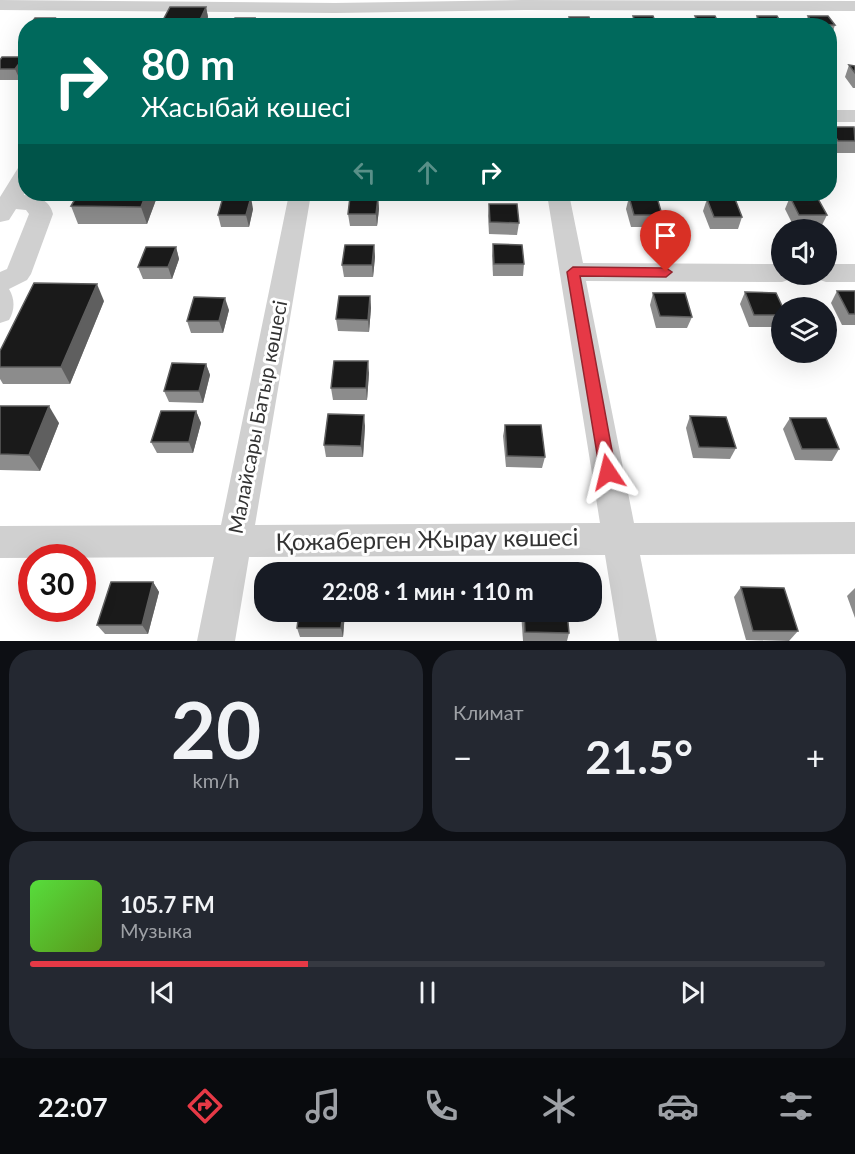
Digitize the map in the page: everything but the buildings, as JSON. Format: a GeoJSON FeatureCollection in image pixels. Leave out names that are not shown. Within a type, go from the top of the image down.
{"type":"FeatureCollection","features":[{"type":"Feature","properties":{"kind":"street"},"geometry":{"type":"LineString","coordinates":[[117,18],[126,2]]}},
{"type":"Feature","properties":{"kind":"street"},"geometry":{"type":"LineString","coordinates":[[0,4],[126,2],[855,6]]}},
{"type":"Feature","properties":{"kind":"street"},"geometry":{"type":"LineString","coordinates":[[525,3],[528,18]]}},
{"type":"Feature","properties":{"kind":"street"},"geometry":{"type":"LineString","coordinates":[[837,116],[855,116]]}},
{"type":"Feature","properties":{"kind":"street"},"geometry":{"type":"LineString","coordinates":[[4,208],[18,186]]}},
{"type":"Feature","properties":{"kind":"street","name":"Малайсары Батыр көшесі"},"geometry":{"type":"LineString","coordinates":[[216,641],[299,201]]}},
{"type":"Feature","properties":{"kind":"street"},"geometry":{"type":"LineString","coordinates":[[559,201],[638,641]]}},
{"type":"Feature","properties":{"kind":"street"},"geometry":{"type":"LineString","coordinates":[[0,283],[18,274],[41,214],[39,208],[31,203],[4,208]]}},
{"type":"Feature","properties":{"kind":"street"},"geometry":{"type":"LineString","coordinates":[[573,272],[771,273]]}},
{"type":"Feature","properties":{"kind":"street"},"geometry":{"type":"LineString","coordinates":[[837,273],[855,273]]}},
{"type":"Feature","properties":{"kind":"street"},"geometry":{"type":"LineString","coordinates":[[0,296],[0,313]]}},
{"type":"Feature","properties":{"kind":"street","name":"Қожаберген Жырау көшесі"},"geometry":{"type":"LineString","coordinates":[[0,542],[855,538]]}},
{"type":"Feature","properties":{"kind":"route"},"geometry":{"type":"LineString","coordinates":[[608,472],[573,272],[666,272]]}}]}
